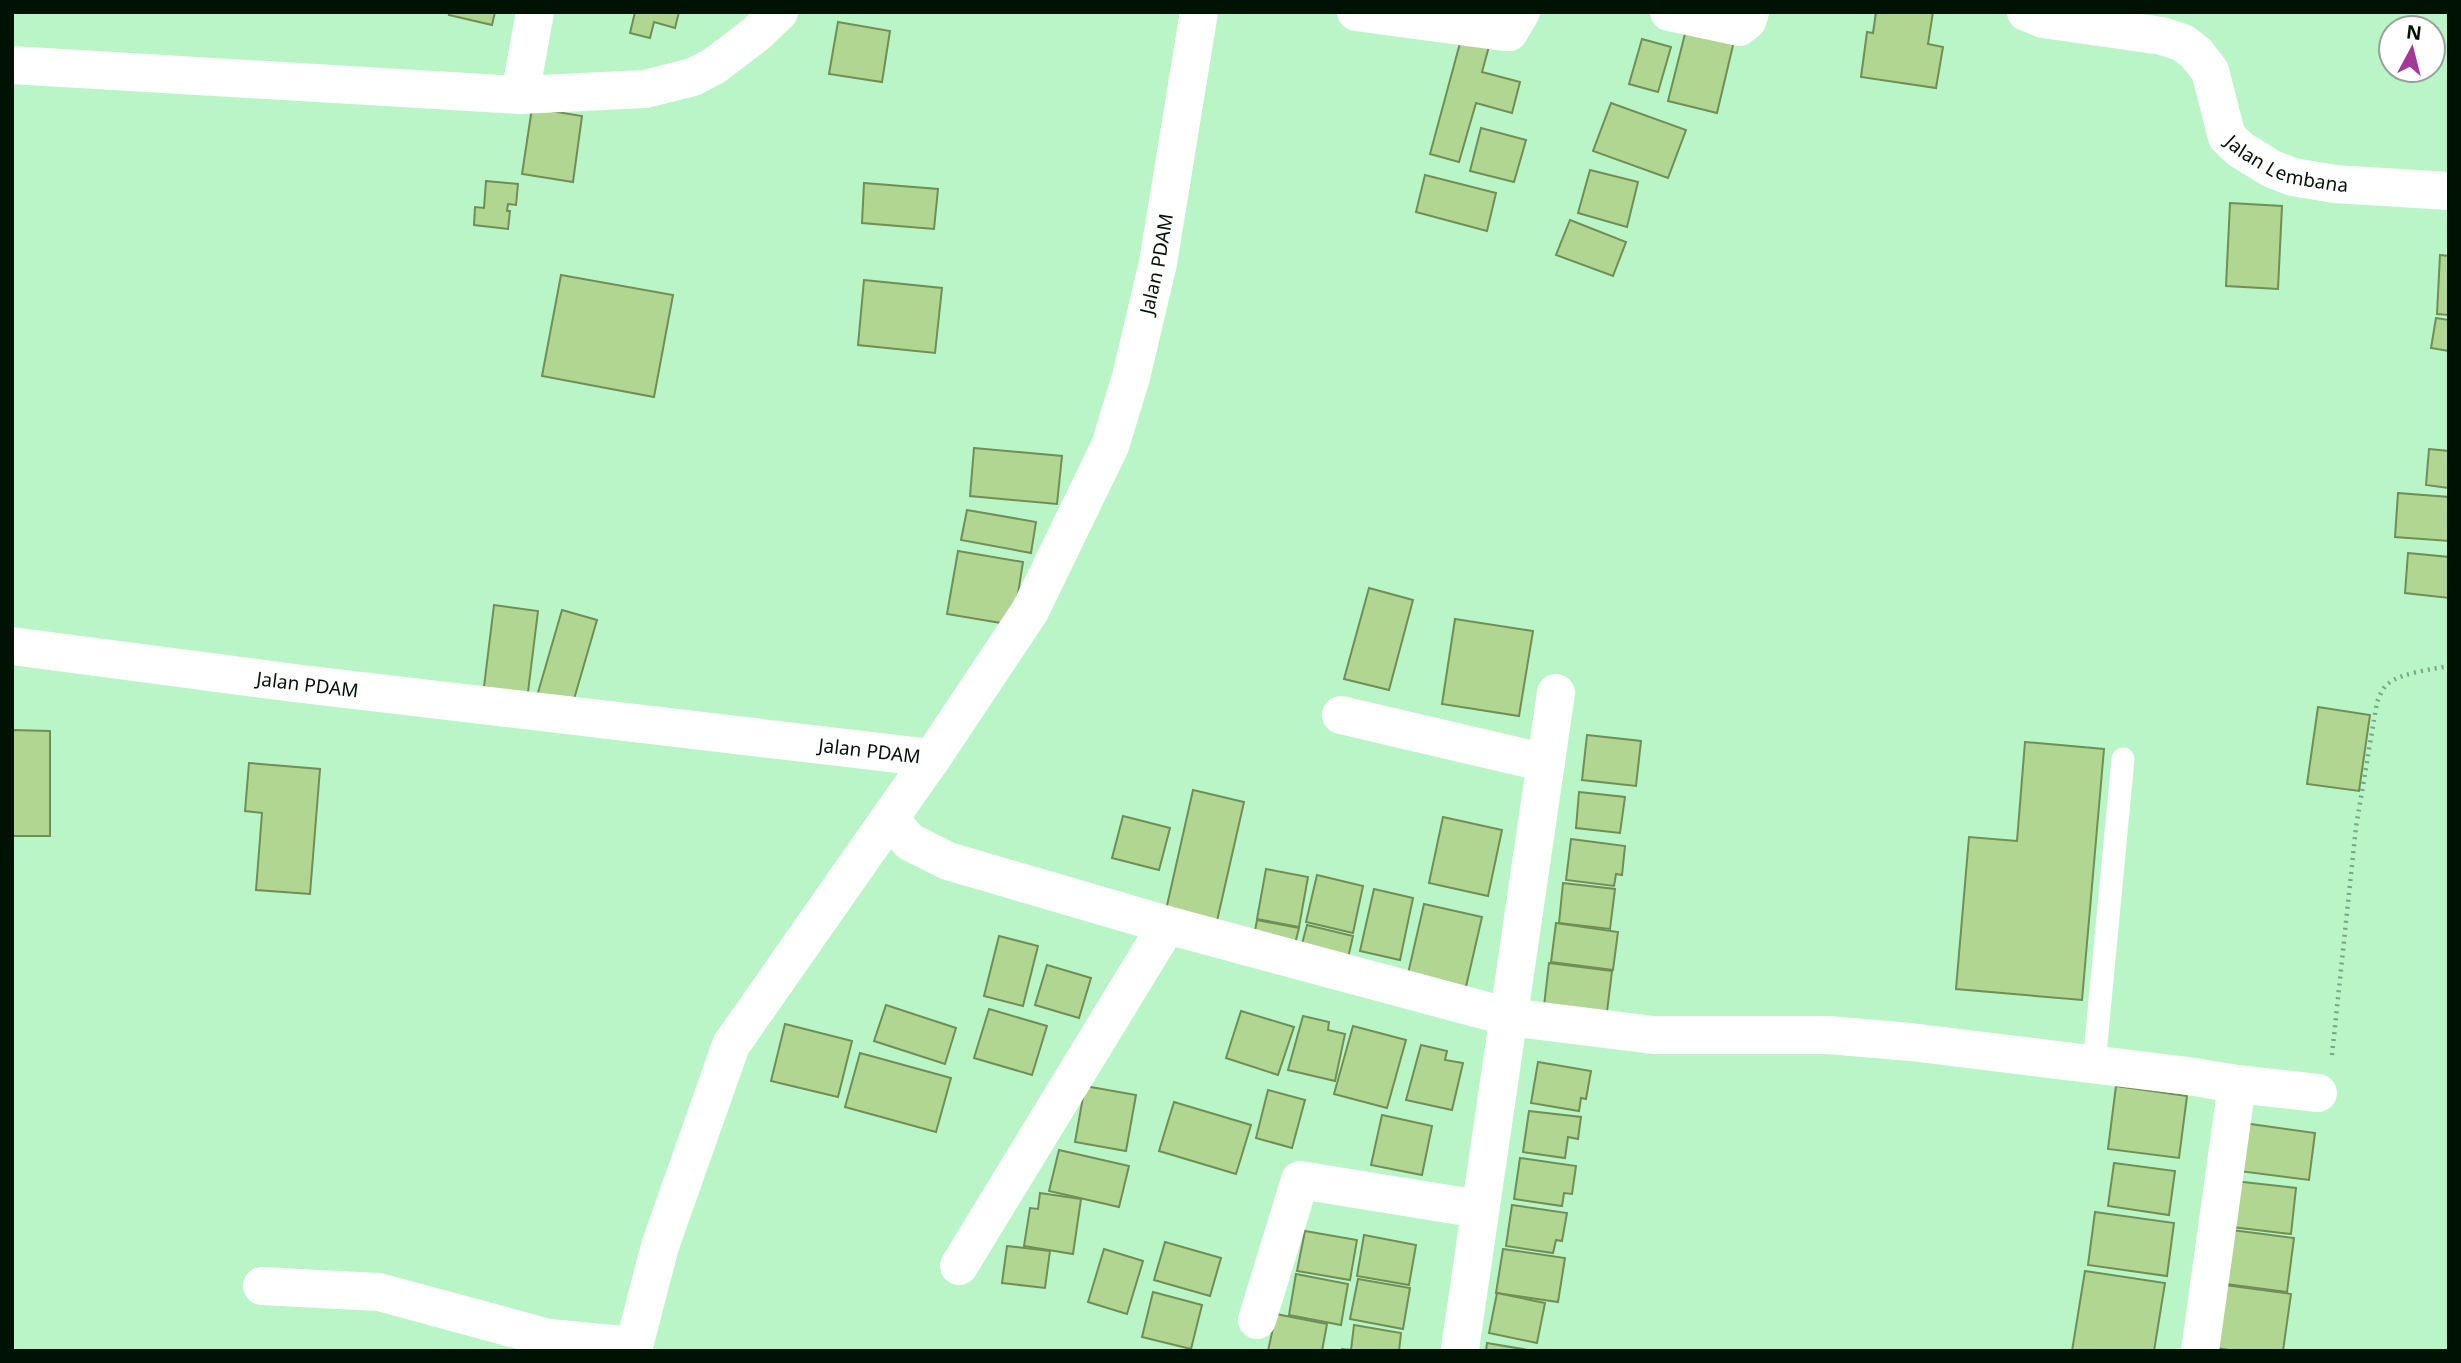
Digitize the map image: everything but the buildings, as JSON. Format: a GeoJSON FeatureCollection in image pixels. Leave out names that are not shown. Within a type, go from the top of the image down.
{"type":"FeatureCollection","features":[{"type":"Feature","properties":{"kind":"street"},"geometry":{"type":"LineString","coordinates":[[520,95],[535,12]]}},
{"type":"Feature","properties":{"kind":"street"},"geometry":{"type":"LineString","coordinates":[[12,65],[520,95],[645,89],[693,77],[729,55],[779,12]]}},
{"type":"Feature","properties":{"kind":"street","name":"Jalan PDAM"},"geometry":{"type":"LineString","coordinates":[[12,646],[294,683],[932,758],[1030,611],[1110,446],[1158,263],[1199,12]]}},
{"type":"Feature","properties":{"kind":"street"},"geometry":{"type":"LineString","coordinates":[[1356,12],[1504,32],[1508,32],[1521,12]]}},
{"type":"Feature","properties":{"kind":"street"},"geometry":{"type":"LineString","coordinates":[[1669,12],[1739,27],[1747,21],[1750,12]]}},
{"type":"Feature","properties":{"kind":"street","name":"Jalan Lembana"},"geometry":{"type":"LineString","coordinates":[[2026,12],[2043,19],[2162,36],[2183,43],[2196,53],[2210,71],[2227,137],[2241,150],[2272,169],[2293,177],[2335,184],[2449,191]]}},
{"type":"Feature","properties":{"kind":"street"},"geometry":{"type":"LineString","coordinates":[[1460,1349],[1556,693]]}},
{"type":"Feature","properties":{"kind":"street"},"geometry":{"type":"LineString","coordinates":[[1341,715],[1546,763]]}},
{"type":"Feature","properties":{"kind":"street"},"geometry":{"type":"LineString","coordinates":[[262,1286],[379,1292],[549,1338],[634,1346],[660,1246],[731,1045],[932,758]]}},
{"type":"Feature","properties":{"kind":"street"},"geometry":{"type":"LineString","coordinates":[[889,818],[910,842],[948,861],[1167,925],[1509,1017],[1653,1035],[1776,1034],[1911,1042],[2318,1093]]}},
{"type":"Feature","properties":{"kind":"street"},"geometry":{"type":"LineString","coordinates":[[959,1266],[1167,925]]}},
{"type":"Feature","properties":{"kind":"street"},"geometry":{"type":"LineString","coordinates":[[2200,1351],[2237,1084]]}},
{"type":"Feature","properties":{"kind":"street"},"geometry":{"type":"LineString","coordinates":[[1257,1320],[1300,1180],[1479,1209]]}},
{"type":"Feature","properties":{"kind":"lane"},"geometry":{"type":"LineString","coordinates":[[2094,1064],[2123,759]]}},
{"type":"Feature","properties":{"kind":"path"},"geometry":{"type":"LineString","coordinates":[[2318,1093],[2325,1088],[2329,1079],[2356,827],[2377,702],[2389,682],[2449,666]]}}]}
